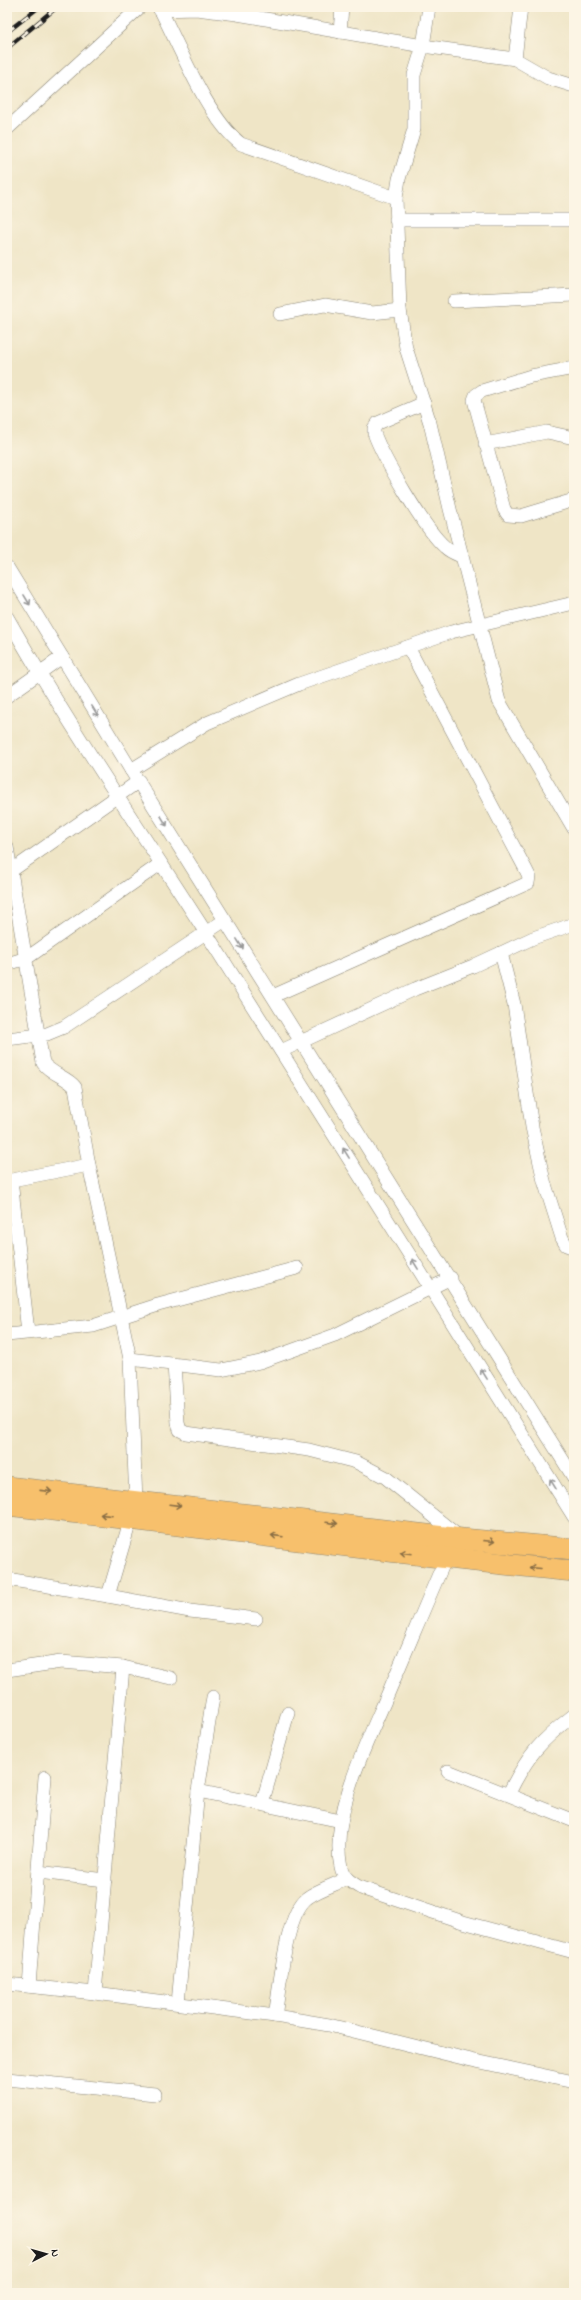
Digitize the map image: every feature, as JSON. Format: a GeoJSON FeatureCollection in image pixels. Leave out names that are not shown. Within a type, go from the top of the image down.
{"type":"FeatureCollection","features":[{"type":"Feature","properties":{"kind":"highway"},"geometry":{"type":"LineString","coordinates":[[7,1487],[133,1509],[446,1558],[574,1571]]}},
{"type":"Feature","properties":{"kind":"highway"},"geometry":{"type":"LineString","coordinates":[[7,1505],[133,1509],[574,1549]]}},
{"type":"Feature","properties":{"kind":"street"},"geometry":{"type":"LineString","coordinates":[[7,129],[140,7]]}},
{"type":"Feature","properties":{"kind":"street"},"geometry":{"type":"LineString","coordinates":[[340,32],[342,7]]}},
{"type":"Feature","properties":{"kind":"street"},"geometry":{"type":"LineString","coordinates":[[429,7],[423,46],[414,75],[414,128],[399,179],[396,198],[400,310],[406,348],[424,403],[461,556],[499,701],[574,829]]}},
{"type":"Feature","properties":{"kind":"street"},"geometry":{"type":"LineString","coordinates":[[515,59],[521,7]]}},
{"type":"Feature","properties":{"kind":"street"},"geometry":{"type":"LineString","coordinates":[[396,198],[241,144],[230,136],[213,113],[160,8],[239,10],[340,32],[515,59],[548,78],[574,86]]}},
{"type":"Feature","properties":{"kind":"street"},"geometry":{"type":"LineString","coordinates":[[396,220],[574,220]]}},
{"type":"Feature","properties":{"kind":"street"},"geometry":{"type":"LineString","coordinates":[[454,301],[574,295]]}},
{"type":"Feature","properties":{"kind":"street"},"geometry":{"type":"LineString","coordinates":[[280,314],[325,305],[372,313],[400,310]]}},
{"type":"Feature","properties":{"kind":"street"},"geometry":{"type":"LineString","coordinates":[[574,368],[531,376],[482,391],[476,395],[474,400],[474,407],[504,509],[508,515],[521,516],[574,500]]}},
{"type":"Feature","properties":{"kind":"street"},"geometry":{"type":"LineString","coordinates":[[424,403],[378,422],[374,428],[374,433],[412,502],[433,533],[445,548],[461,556]]}},
{"type":"Feature","properties":{"kind":"street"},"geometry":{"type":"LineString","coordinates":[[485,444],[548,432],[574,438]]}},
{"type":"Feature","properties":{"kind":"street"},"geometry":{"type":"LineString","coordinates":[[7,567],[131,770],[300,1041],[451,1278],[574,1478]]}},
{"type":"Feature","properties":{"kind":"street"},"geometry":{"type":"LineString","coordinates":[[131,770],[207,723],[299,684],[451,632],[574,603]]}},
{"type":"Feature","properties":{"kind":"street"},"geometry":{"type":"LineString","coordinates":[[7,616],[39,674],[281,1051],[574,1517]]}},
{"type":"Feature","properties":{"kind":"street"},"geometry":{"type":"LineString","coordinates":[[273,996],[528,883],[529,876],[525,868],[408,646]]}},
{"type":"Feature","properties":{"kind":"street"},"geometry":{"type":"LineString","coordinates":[[7,696],[62,657]]}},
{"type":"Feature","properties":{"kind":"street"},"geometry":{"type":"LineString","coordinates":[[11,871],[139,781]]}},
{"type":"Feature","properties":{"kind":"street"},"geometry":{"type":"LineString","coordinates":[[7,847],[27,958],[43,1063],[49,1071],[69,1080],[74,1087],[130,1359],[133,1509],[108,1596]]}},
{"type":"Feature","properties":{"kind":"street"},"geometry":{"type":"LineString","coordinates":[[7,964],[27,958],[160,864]]}},
{"type":"Feature","properties":{"kind":"street"},"geometry":{"type":"LineString","coordinates":[[7,1039],[38,1036],[64,1027],[225,920]]}},
{"type":"Feature","properties":{"kind":"street"},"geometry":{"type":"LineString","coordinates":[[281,1051],[300,1041],[328,1031],[415,989],[533,938],[574,924]]}},
{"type":"Feature","properties":{"kind":"street"},"geometry":{"type":"LineString","coordinates":[[501,953],[514,1004],[532,1127],[544,1181],[562,1238],[566,1245],[574,1248]]}},
{"type":"Feature","properties":{"kind":"street"},"geometry":{"type":"LineString","coordinates":[[28,1332],[9,1180],[89,1165]]}},
{"type":"Feature","properties":{"kind":"street"},"geometry":{"type":"LineString","coordinates":[[7,1335],[74,1328],[121,1318],[165,1303],[297,1268]]}},
{"type":"Feature","properties":{"kind":"street"},"geometry":{"type":"LineString","coordinates":[[130,1359],[221,1370],[260,1362],[335,1335],[451,1278]]}},
{"type":"Feature","properties":{"kind":"street"},"geometry":{"type":"LineString","coordinates":[[174,1365],[178,1423],[180,1430],[186,1433],[309,1450],[356,1462],[385,1477],[462,1539]]}},
{"type":"Feature","properties":{"kind":"street"},"geometry":{"type":"LineString","coordinates":[[446,1558],[355,1773],[341,1821],[339,1851],[341,1869],[347,1879],[361,1888],[463,1922],[574,1952]]}},
{"type":"Feature","properties":{"kind":"street"},"geometry":{"type":"LineString","coordinates":[[7,1579],[190,1611],[256,1619]]}},
{"type":"Feature","properties":{"kind":"street"},"geometry":{"type":"LineString","coordinates":[[7,1670],[61,1662],[123,1667],[172,1678]]}},
{"type":"Feature","properties":{"kind":"street"},"geometry":{"type":"LineString","coordinates":[[95,1993],[123,1667]]}},
{"type":"Feature","properties":{"kind":"street"},"geometry":{"type":"LineString","coordinates":[[178,2004],[198,1791],[213,1698]]}},
{"type":"Feature","properties":{"kind":"street"},"geometry":{"type":"LineString","coordinates":[[262,1804],[288,1713]]}},
{"type":"Feature","properties":{"kind":"street"},"geometry":{"type":"LineString","coordinates":[[508,1793],[522,1767],[539,1743],[574,1715]]}},
{"type":"Feature","properties":{"kind":"street"},"geometry":{"type":"LineString","coordinates":[[448,1770],[574,1821]]}},
{"type":"Feature","properties":{"kind":"street"},"geometry":{"type":"LineString","coordinates":[[29,1986],[45,1777]]}},
{"type":"Feature","properties":{"kind":"street"},"geometry":{"type":"LineString","coordinates":[[198,1791],[341,1821]]}},
{"type":"Feature","properties":{"kind":"street"},"geometry":{"type":"LineString","coordinates":[[38,1872],[105,1880]]}},
{"type":"Feature","properties":{"kind":"street"},"geometry":{"type":"LineString","coordinates":[[275,2016],[290,1925],[298,1910],[307,1898],[347,1879]]}},
{"type":"Feature","properties":{"kind":"street"},"geometry":{"type":"LineString","coordinates":[[7,1984],[95,1993],[275,2016],[329,2025],[471,2060],[574,2082]]}},
{"type":"Feature","properties":{"kind":"street"},"geometry":{"type":"LineString","coordinates":[[7,2079],[155,2094]]}},
{"type":"Feature","properties":{"kind":"railway"},"geometry":{"type":"LineString","coordinates":[[7,32],[39,7]]}},
{"type":"Feature","properties":{"kind":"railway"},"geometry":{"type":"LineString","coordinates":[[7,48],[57,7]]}}]}
